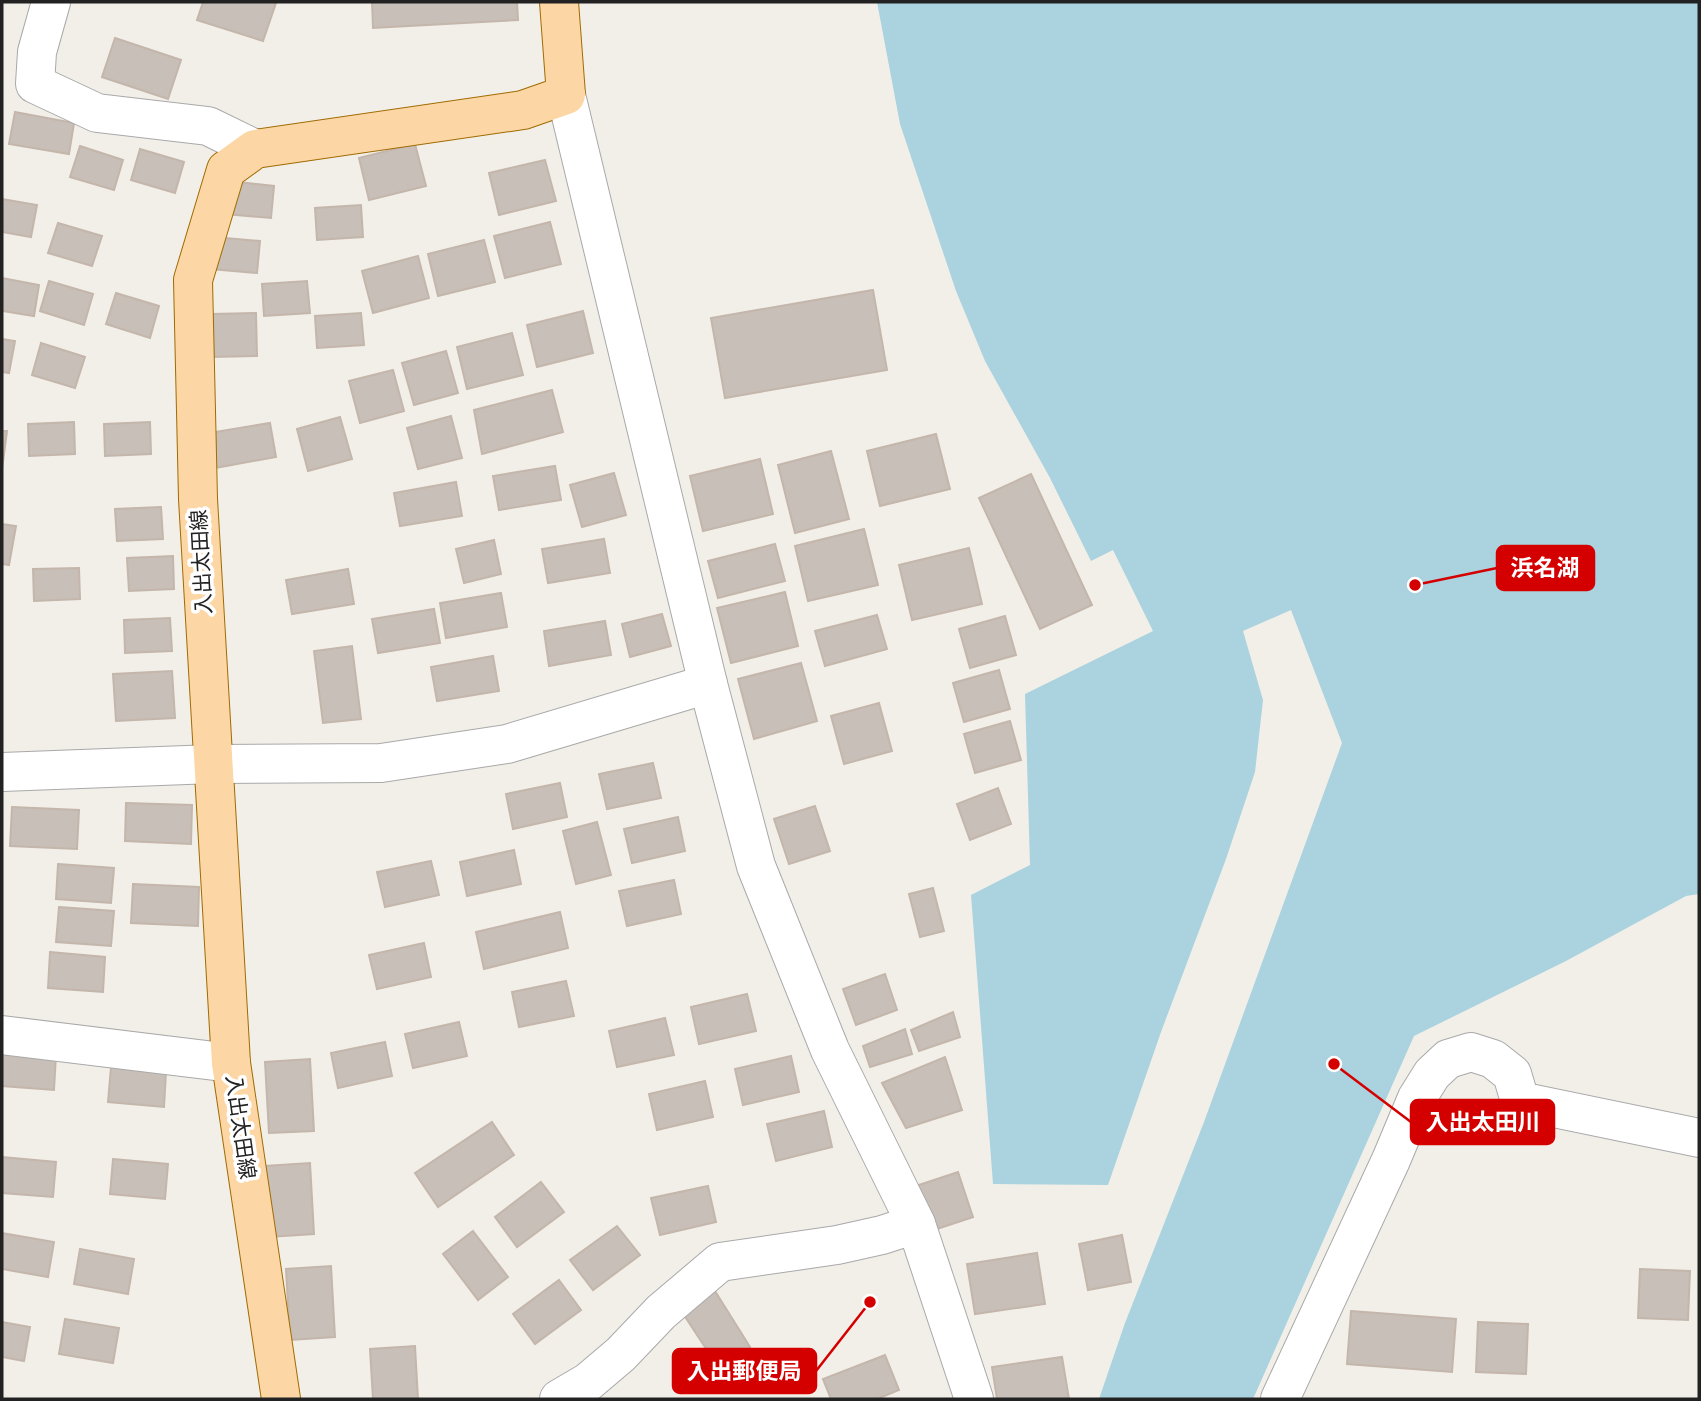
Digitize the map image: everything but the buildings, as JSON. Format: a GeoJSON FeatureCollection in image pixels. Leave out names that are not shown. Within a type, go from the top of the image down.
{"type":"FeatureCollection","features":[{"type":"Feature","properties":{"kind":"main road"},"geometry":{"type":"LineString","coordinates":[[559,2],[566,95]]}},
{"type":"Feature","properties":{"kind":"main road","name":"入出太田線"},"geometry":{"type":"LineString","coordinates":[[281,1399],[231,1063],[198,499],[193,280],[226,170],[255,149],[523,110],[566,95]]}},
{"type":"Feature","properties":{"kind":"street"},"geometry":{"type":"LineString","coordinates":[[51,2],[37,52],[35,84],[97,113],[208,127],[255,149]]}},
{"type":"Feature","properties":{"kind":"street"},"geometry":{"type":"LineString","coordinates":[[566,95],[708,684],[756,866],[830,1050],[916,1224],[974,1399]]}},
{"type":"Feature","properties":{"kind":"street"},"geometry":{"type":"LineString","coordinates":[[2,772],[213,764],[381,762],[507,744],[708,684]]}},
{"type":"Feature","properties":{"kind":"street"},"geometry":{"type":"LineString","coordinates":[[2,1035],[231,1063]]}},
{"type":"Feature","properties":{"kind":"street"},"geometry":{"type":"LineString","coordinates":[[1280,1399],[1417,1098],[1432,1074],[1448,1059],[1471,1052],[1493,1059],[1512,1074],[1520,1101],[1699,1138]]}},
{"type":"Feature","properties":{"kind":"street"},"geometry":{"type":"LineString","coordinates":[[559,1399],[587,1382],[621,1354],[661,1312],[720,1262],[837,1245],[883,1236],[916,1224]]}},
{"type":"Feature","properties":{"kind":"water"},"geometry":{"type":"Polygon","coordinates":[[[877,2],[1699,2],[1699,894],[1686,896],[1566,961],[1414,1036],[1253,1399],[1099,1399],[1125,1323],[1204,1122],[1342,743],[1291,610],[1243,631],[1263,700],[1255,772],[1108,1185],[993,1184],[971,895],[1030,865],[1025,694],[1153,631],[1113,550],[1091,561],[1050,478],[985,361],[956,291],[900,124],[877,2]]]}},
{"type":"Feature","properties":{"kind":"place","name":"浜名湖"},"geometry":{"type":"Point","coordinates":[1415,585]}},
{"type":"Feature","properties":{"kind":"place","name":"入出太田川"},"geometry":{"type":"Point","coordinates":[1334,1064]}},
{"type":"Feature","properties":{"kind":"place","name":"入出郵便局"},"geometry":{"type":"Point","coordinates":[870,1302]}}]}
